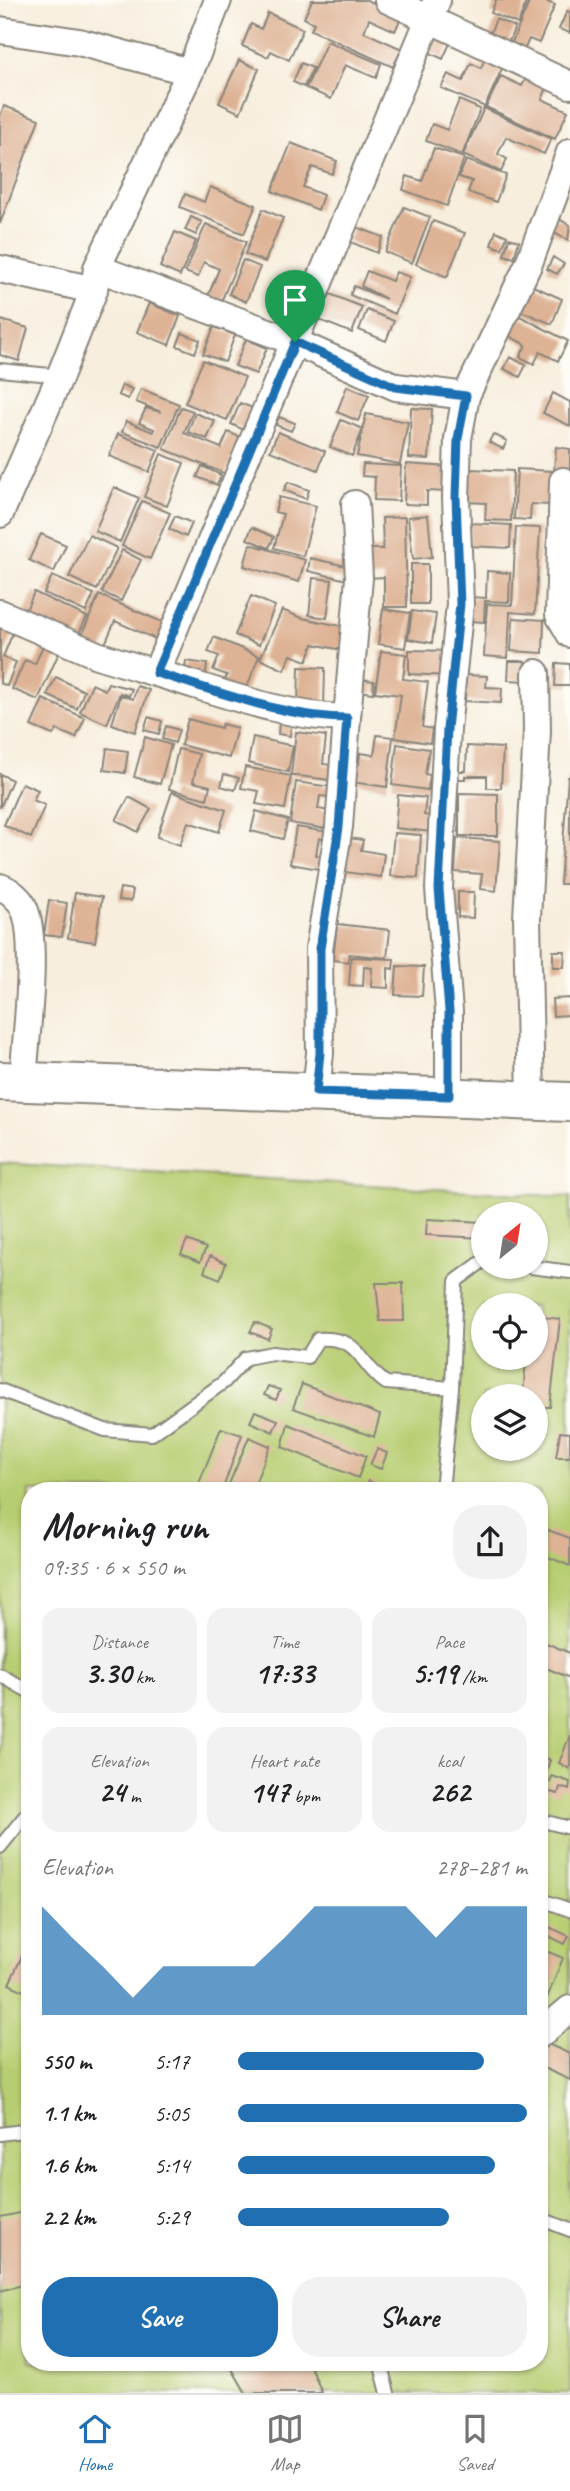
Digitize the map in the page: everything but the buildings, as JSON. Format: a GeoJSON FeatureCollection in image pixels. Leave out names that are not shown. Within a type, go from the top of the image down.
{"type":"FeatureCollection","features":[{"type":"Feature","properties":{"kind":"main road"},"geometry":{"type":"LineString","coordinates":[[11,1082],[570,1102]]}},
{"type":"Feature","properties":{"kind":"street"},"geometry":{"type":"LineString","coordinates":[[0,514],[60,376],[95,279],[190,72],[218,0]]}},
{"type":"Feature","properties":{"kind":"street"},"geometry":{"type":"LineString","coordinates":[[388,0],[433,9],[570,85]]}},
{"type":"Feature","properties":{"kind":"street"},"geometry":{"type":"LineString","coordinates":[[156,673],[433,9]]}},
{"type":"Feature","properties":{"kind":"street"},"geometry":{"type":"LineString","coordinates":[[0,30],[79,41],[190,72]]}},
{"type":"Feature","properties":{"kind":"street"},"geometry":{"type":"LineString","coordinates":[[449,1096],[449,1011],[439,889],[446,740],[460,604],[456,497],[458,439],[466,396],[529,263],[570,152]]}},
{"type":"Feature","properties":{"kind":"street"},"geometry":{"type":"LineString","coordinates":[[0,269],[95,279],[295,342],[396,387],[466,396]]}},
{"type":"Feature","properties":{"kind":"street"},"geometry":{"type":"LineString","coordinates":[[563,481],[559,615],[570,634]]}},
{"type":"Feature","properties":{"kind":"street"},"geometry":{"type":"LineString","coordinates":[[316,1092],[320,1053],[320,949],[339,827],[359,578],[355,504]]}},
{"type":"Feature","properties":{"kind":"street"},"geometry":{"type":"LineString","coordinates":[[0,612],[97,655],[276,708],[323,718],[347,718]]}},
{"type":"Feature","properties":{"kind":"street"},"geometry":{"type":"LineString","coordinates":[[531,1099],[527,918],[537,731],[536,673]]}},
{"type":"Feature","properties":{"kind":"street"},"geometry":{"type":"LineString","coordinates":[[0,887],[15,896],[24,908],[28,925],[29,954],[11,1082]]}},
{"type":"Feature","properties":{"kind":"street"},"geometry":{"type":"LineString","coordinates":[[548,2027],[570,2009]]}},
{"type":"Feature","properties":{"kind":"lane"},"geometry":{"type":"LineString","coordinates":[[0,370],[60,376]]}},
{"type":"Feature","properties":{"kind":"lane"},"geometry":{"type":"LineString","coordinates":[[548,1269],[570,1272]]}},
{"type":"Feature","properties":{"kind":"lane"},"geometry":{"type":"LineString","coordinates":[[443,1482],[452,1388],[456,1281],[471,1270]]}},
{"type":"Feature","properties":{"kind":"lane"},"geometry":{"type":"LineString","coordinates":[[0,1391],[105,1430],[152,1434],[223,1382],[246,1358],[272,1353],[307,1357],[318,1339],[336,1338],[362,1354],[377,1377],[386,1383],[452,1388]]}},
{"type":"Feature","properties":{"kind":"lane"},"geometry":{"type":"LineString","coordinates":[[0,1675],[21,1687]]}},
{"type":"Feature","properties":{"kind":"lane"},"geometry":{"type":"LineString","coordinates":[[0,1847],[21,1821]]}},
{"type":"Feature","properties":{"kind":"lane"},"geometry":{"type":"LineString","coordinates":[[548,1822],[570,1828]]}},
{"type":"Feature","properties":{"kind":"lane"},"geometry":{"type":"LineString","coordinates":[[548,1902],[570,1910]]}},
{"type":"Feature","properties":{"kind":"lane"},"geometry":{"type":"LineString","coordinates":[[0,2134],[21,2131]]}},
{"type":"Feature","properties":{"kind":"lane"},"geometry":{"type":"LineString","coordinates":[[548,2221],[570,2230]]}},
{"type":"Feature","properties":{"kind":"lane"},"geometry":{"type":"LineString","coordinates":[[382,2371],[388,2393]]}},
{"type":"Feature","properties":{"kind":"green space"},"geometry":{"type":"Polygon","coordinates":[[[0,1163],[570,1197],[570,2393],[0,2393],[0,1163]]]}},
{"type":"Feature","properties":{"kind":"route"},"geometry":{"type":"LineString","coordinates":[[295,342],[396,387],[466,396],[458,439],[456,497],[460,604],[447,729],[439,889],[449,1011],[449,1096],[316,1092],[320,1053],[320,949],[339,827],[347,718],[323,718],[276,708],[156,673],[295,342]]}}]}
